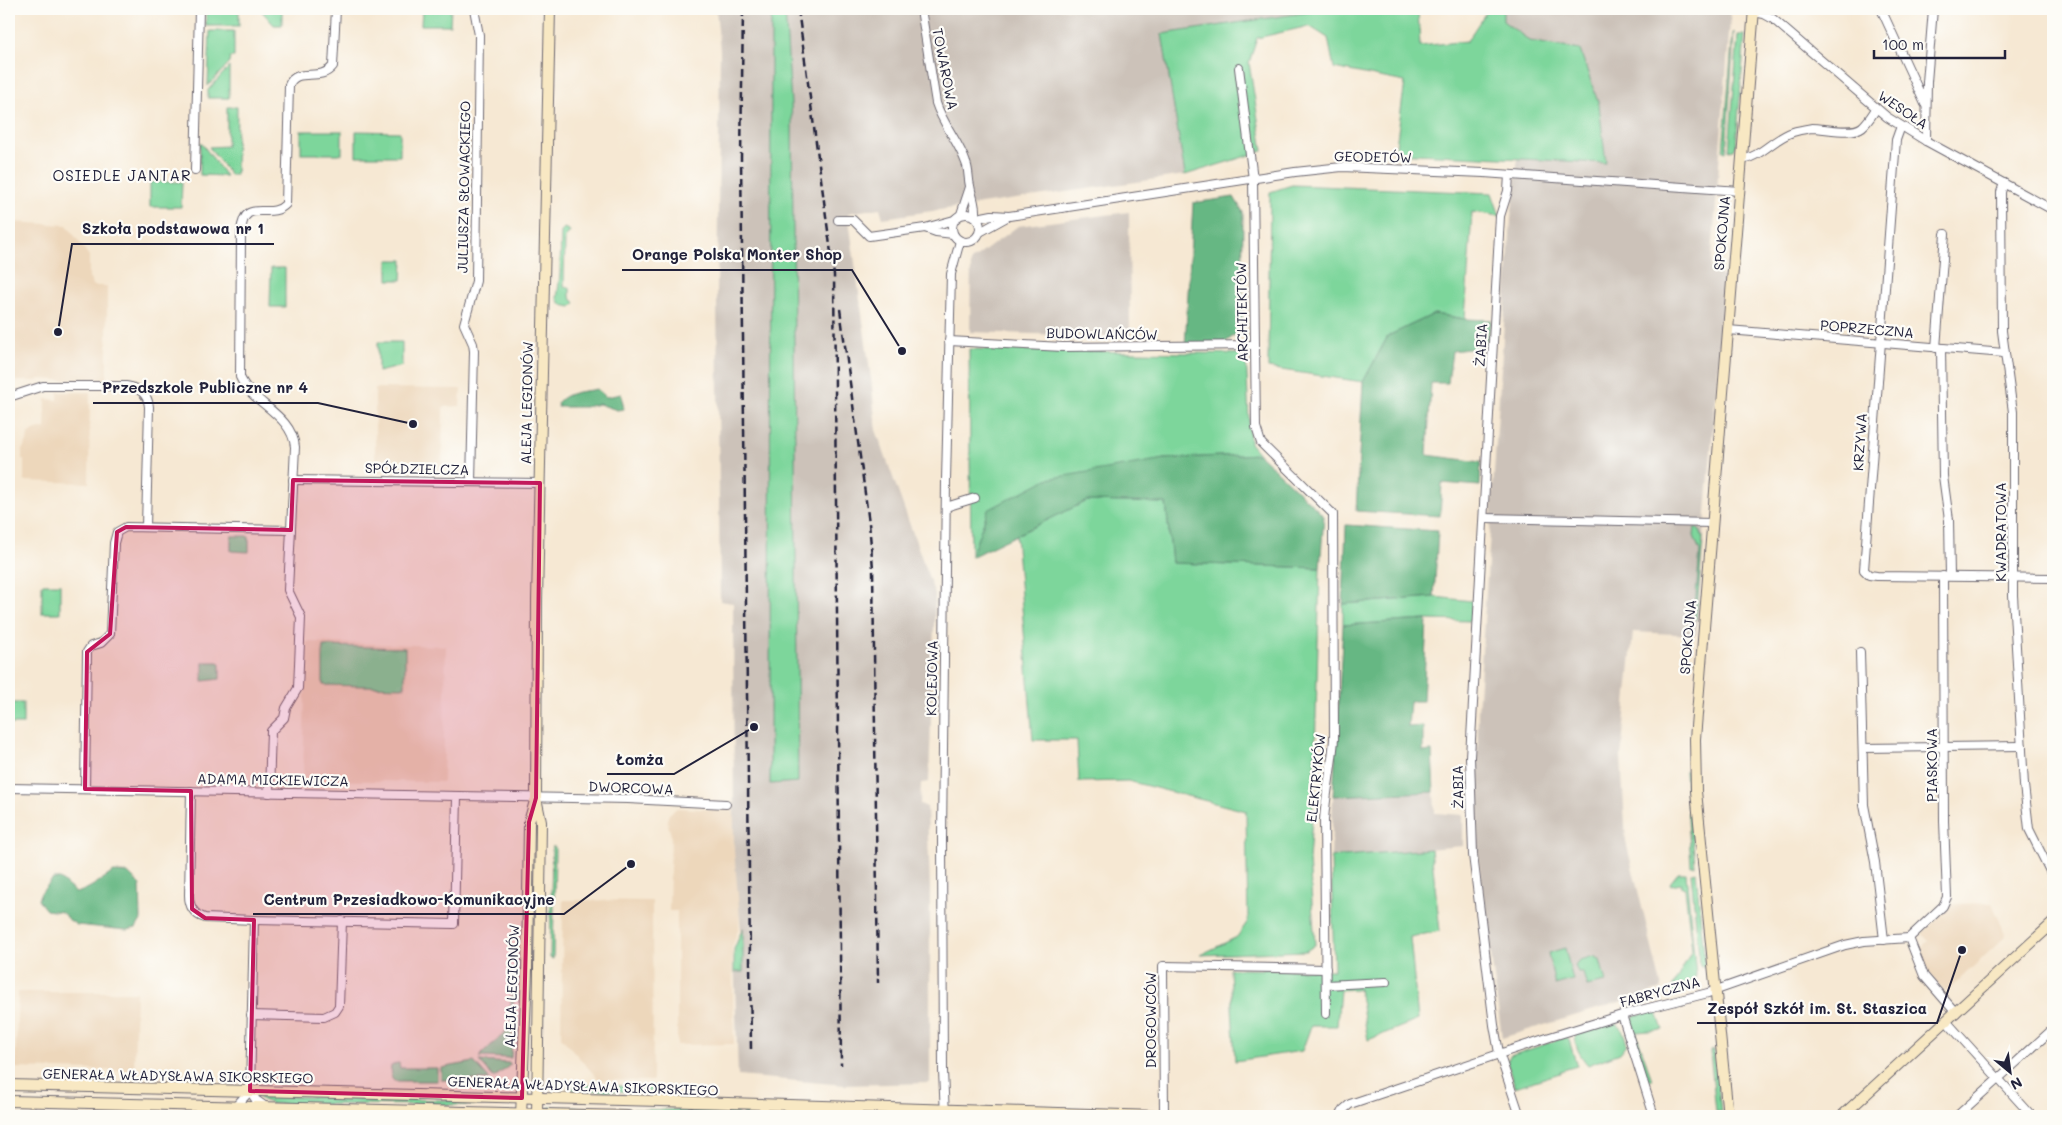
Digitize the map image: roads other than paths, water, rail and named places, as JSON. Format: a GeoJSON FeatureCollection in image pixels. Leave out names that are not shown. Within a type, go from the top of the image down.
{"type":"FeatureCollection","features":[{"type":"Feature","properties":{"kind":"main road","name":"ALEJA LEGIONÓW"},"geometry":{"type":"LineString","coordinates":[[537,1115],[541,822],[536,798],[540,483],[550,9]]}},
{"type":"Feature","properties":{"kind":"main road","name":"SPOKOJNA"},"geometry":{"type":"LineString","coordinates":[[1728,1116],[1696,791],[1695,739],[1754,10]]}},
{"type":"Feature","properties":{"kind":"main road","name":"ALEJA LEGIONÓW"},"geometry":{"type":"LineString","coordinates":[[521,1115],[528,970],[529,822],[536,798]]}},
{"type":"Feature","properties":{"kind":"main road"},"geometry":{"type":"LineString","coordinates":[[1842,1116],[2053,924]]}},
{"type":"Feature","properties":{"kind":"main road","name":"GENERAŁA WŁADYSŁAWA SIKORSKIEGO"},"geometry":{"type":"LineString","coordinates":[[9,1087],[537,1098],[945,1113],[1156,1116]]}},
{"type":"Feature","properties":{"kind":"main road","name":"GENERAŁA WŁADYSŁAWA SIKORSKIEGO"},"geometry":{"type":"LineString","coordinates":[[9,1102],[628,1116]]}},
{"type":"Feature","properties":{"kind":"street"},"geometry":{"type":"LineString","coordinates":[[195,170],[199,9]]}},
{"type":"Feature","properties":{"kind":"street"},"geometry":{"type":"LineString","coordinates":[[269,792],[271,731],[284,718],[286,708],[298,688],[301,617],[288,590],[294,447],[290,430],[250,392],[240,376],[241,232],[242,222],[250,211],[276,210],[286,204],[289,85],[294,77],[325,74],[333,66],[336,9]]}},
{"type":"Feature","properties":{"kind":"street","name":"JULIUSZA SŁOWACKIEGO"},"geometry":{"type":"LineString","coordinates":[[471,482],[474,351],[464,324],[476,281],[479,35],[474,9]]}},
{"type":"Feature","properties":{"kind":"street","name":"TOWAROWA"},"geometry":{"type":"LineString","coordinates":[[921,9],[936,104],[967,165],[970,187],[975,200],[976,217]]}},
{"type":"Feature","properties":{"kind":"street"},"geometry":{"type":"LineString","coordinates":[[1881,9],[1926,106]]}},
{"type":"Feature","properties":{"kind":"street"},"geometry":{"type":"LineString","coordinates":[[1926,141],[1926,106],[1933,9]]}},
{"type":"Feature","properties":{"kind":"street","name":"WESOŁA"},"geometry":{"type":"LineString","coordinates":[[1754,10],[1773,19],[1876,109],[1901,126],[2053,210]]}},
{"type":"Feature","properties":{"kind":"street","name":"ARCHITEKTÓW"},"geometry":{"type":"LineString","coordinates":[[1239,68],[1253,179],[1256,427],[1261,443],[1333,514]]}},
{"type":"Feature","properties":{"kind":"street"},"geometry":{"type":"LineString","coordinates":[[1742,160],[1755,156],[1785,136],[1799,131],[1813,128],[1849,131],[1858,129],[1876,109]]}},
{"type":"Feature","properties":{"kind":"street","name":"KRZYWA"},"geometry":{"type":"LineString","coordinates":[[1901,126],[1896,140],[1864,570],[1872,576],[2053,578]]}},
{"type":"Feature","properties":{"kind":"street","name":"GEODETÓW"},"geometry":{"type":"LineString","coordinates":[[1009,216],[1342,167],[1509,175],[1740,191]]}},
{"type":"Feature","properties":{"kind":"street","name":"ŻABIA"},"geometry":{"type":"LineString","coordinates":[[1509,175],[1508,191],[1500,216],[1470,757],[1474,855],[1494,1025],[1499,1054],[1520,1116]]}},
{"type":"Feature","properties":{"kind":"street","name":"KWADRATOWA"},"geometry":{"type":"LineString","coordinates":[[2004,183],[2001,192],[2002,331],[2013,412],[2013,578],[2024,785],[2029,829],[2053,877]]}},
{"type":"Feature","properties":{"kind":"street"},"geometry":{"type":"LineString","coordinates":[[838,220],[853,220],[869,236],[925,228],[954,220],[961,214],[970,187]]}},
{"type":"Feature","properties":{"kind":"street"},"geometry":{"type":"LineString","coordinates":[[961,214],[970,214],[976,217],[992,215],[1009,216]]}},
{"type":"Feature","properties":{"kind":"street"},"geometry":{"type":"LineString","coordinates":[[954,220],[953,234],[960,241],[970,242],[980,232],[1009,216]]}},
{"type":"Feature","properties":{"kind":"street"},"geometry":{"type":"LineString","coordinates":[[976,217],[980,225],[980,232]]}},
{"type":"Feature","properties":{"kind":"street"},"geometry":{"type":"LineString","coordinates":[[925,228],[936,232],[953,234]]}},
{"type":"Feature","properties":{"kind":"street","name":"PIASKOWA"},"geometry":{"type":"LineString","coordinates":[[1909,938],[1947,900],[1944,748],[1946,576],[1949,520],[1943,476],[1939,348],[1945,234]]}},
{"type":"Feature","properties":{"kind":"street","name":"KOLEJOWA"},"geometry":{"type":"LineString","coordinates":[[945,1113],[942,1062],[942,838],[946,507],[951,274],[960,241]]}},
{"type":"Feature","properties":{"kind":"street","name":"POPRZECZNA"},"geometry":{"type":"LineString","coordinates":[[1728,330],[2004,353]]}},
{"type":"Feature","properties":{"kind":"street","name":"BUDOWLAŃCÓW"},"geometry":{"type":"LineString","coordinates":[[949,341],[1063,347],[1255,345]]}},
{"type":"Feature","properties":{"kind":"street"},"geometry":{"type":"LineString","coordinates":[[9,397],[43,386],[126,386],[136,388],[144,394],[149,407],[146,527]]}},
{"type":"Feature","properties":{"kind":"street","name":"SPÓŁDZIELCZA"},"geometry":{"type":"LineString","coordinates":[[293,480],[540,483]]}},
{"type":"Feature","properties":{"kind":"street"},"geometry":{"type":"LineString","coordinates":[[946,507],[975,498]]}},
{"type":"Feature","properties":{"kind":"street","name":"ELEKTRYKÓW"},"geometry":{"type":"LineString","coordinates":[[1326,1014],[1324,820],[1326,791],[1332,765],[1334,739],[1333,514]]}},
{"type":"Feature","properties":{"kind":"street"},"geometry":{"type":"LineString","coordinates":[[1484,518],[1712,523]]}},
{"type":"Feature","properties":{"kind":"street"},"geometry":{"type":"LineString","coordinates":[[85,789],[88,648],[106,640],[110,634],[115,536],[119,530],[125,527],[146,527],[291,530]]}},
{"type":"Feature","properties":{"kind":"street"},"geometry":{"type":"LineString","coordinates":[[1860,652],[1864,805],[1874,862],[1884,940]]}},
{"type":"Feature","properties":{"kind":"street"},"geometry":{"type":"LineString","coordinates":[[1863,748],[2022,746]]}},
{"type":"Feature","properties":{"kind":"street","name":"ADAMA MICKIEWICZA"},"geometry":{"type":"LineString","coordinates":[[9,788],[536,798]]}},
{"type":"Feature","properties":{"kind":"street"},"geometry":{"type":"LineString","coordinates":[[191,791],[189,899],[192,908],[199,917],[254,920],[454,924],[457,797]]}},
{"type":"Feature","properties":{"kind":"street","name":"DWORCOWA"},"geometry":{"type":"LineString","coordinates":[[536,798],[628,799],[726,804]]}},
{"type":"Feature","properties":{"kind":"street"},"geometry":{"type":"LineString","coordinates":[[254,920],[250,1092],[256,1100],[267,1108]]}},
{"type":"Feature","properties":{"kind":"street"},"geometry":{"type":"LineString","coordinates":[[251,1015],[324,1017],[334,1012],[339,1006],[342,921]]}},
{"type":"Feature","properties":{"kind":"street"},"geometry":{"type":"LineString","coordinates":[[1909,938],[1924,976],[1956,1013]]}},
{"type":"Feature","properties":{"kind":"street","name":"FABRYCZNA"},"geometry":{"type":"LineString","coordinates":[[1340,1116],[1343,1110],[1350,1104],[1622,1015],[1715,990],[1858,942],[1909,938]]}},
{"type":"Feature","properties":{"kind":"street","name":"DROGOWCÓW"},"geometry":{"type":"LineString","coordinates":[[1164,1116],[1163,966],[1326,969]]}},
{"type":"Feature","properties":{"kind":"street"},"geometry":{"type":"LineString","coordinates":[[1326,985],[1386,982]]}},
{"type":"Feature","properties":{"kind":"street"},"geometry":{"type":"LineString","coordinates":[[1622,1015],[1654,1116]]}},
{"type":"Feature","properties":{"kind":"street"},"geometry":{"type":"LineString","coordinates":[[1947,1022],[2032,1116]]}},
{"type":"Feature","properties":{"kind":"street"},"geometry":{"type":"LineString","coordinates":[[1958,1116],[2053,1029]]}},
{"type":"Feature","properties":{"kind":"street"},"geometry":{"type":"LineString","coordinates":[[234,1107],[250,1092]]}},
{"type":"Feature","properties":{"kind":"railway"},"geometry":{"type":"LineString","coordinates":[[743,9],[741,158],[751,1050]]}},
{"type":"Feature","properties":{"kind":"railway"},"geometry":{"type":"LineString","coordinates":[[798,9],[834,275],[841,1065]]}},
{"type":"Feature","properties":{"kind":"railway"},"geometry":{"type":"LineString","coordinates":[[840,309],[869,523],[873,568],[878,983]]}},
{"type":"Feature","properties":{"kind":"place","name":"Szkoła podstawowa nr 1"},"geometry":{"type":"Point","coordinates":[58,332]}},
{"type":"Feature","properties":{"kind":"place","name":"Orange Polska Monter Shop"},"geometry":{"type":"Point","coordinates":[902,351]}},
{"type":"Feature","properties":{"kind":"place","name":"Przedszkole Publiczne nr 4"},"geometry":{"type":"Point","coordinates":[413,424]}},
{"type":"Feature","properties":{"kind":"place","name":"Łomża"},"geometry":{"type":"Point","coordinates":[754,727]}},
{"type":"Feature","properties":{"kind":"place","name":"Centrum Przesiadkowo-Komunikacyjne"},"geometry":{"type":"Point","coordinates":[631,864]}},
{"type":"Feature","properties":{"kind":"place","name":"Zespół Szkół im. St. Staszica"},"geometry":{"type":"Point","coordinates":[1962,950]}},
{"type":"Feature","properties":{"kind":"district","name":"OSIEDLE JANTAR"},"geometry":{"type":"Point","coordinates":[122,176]}}]}
